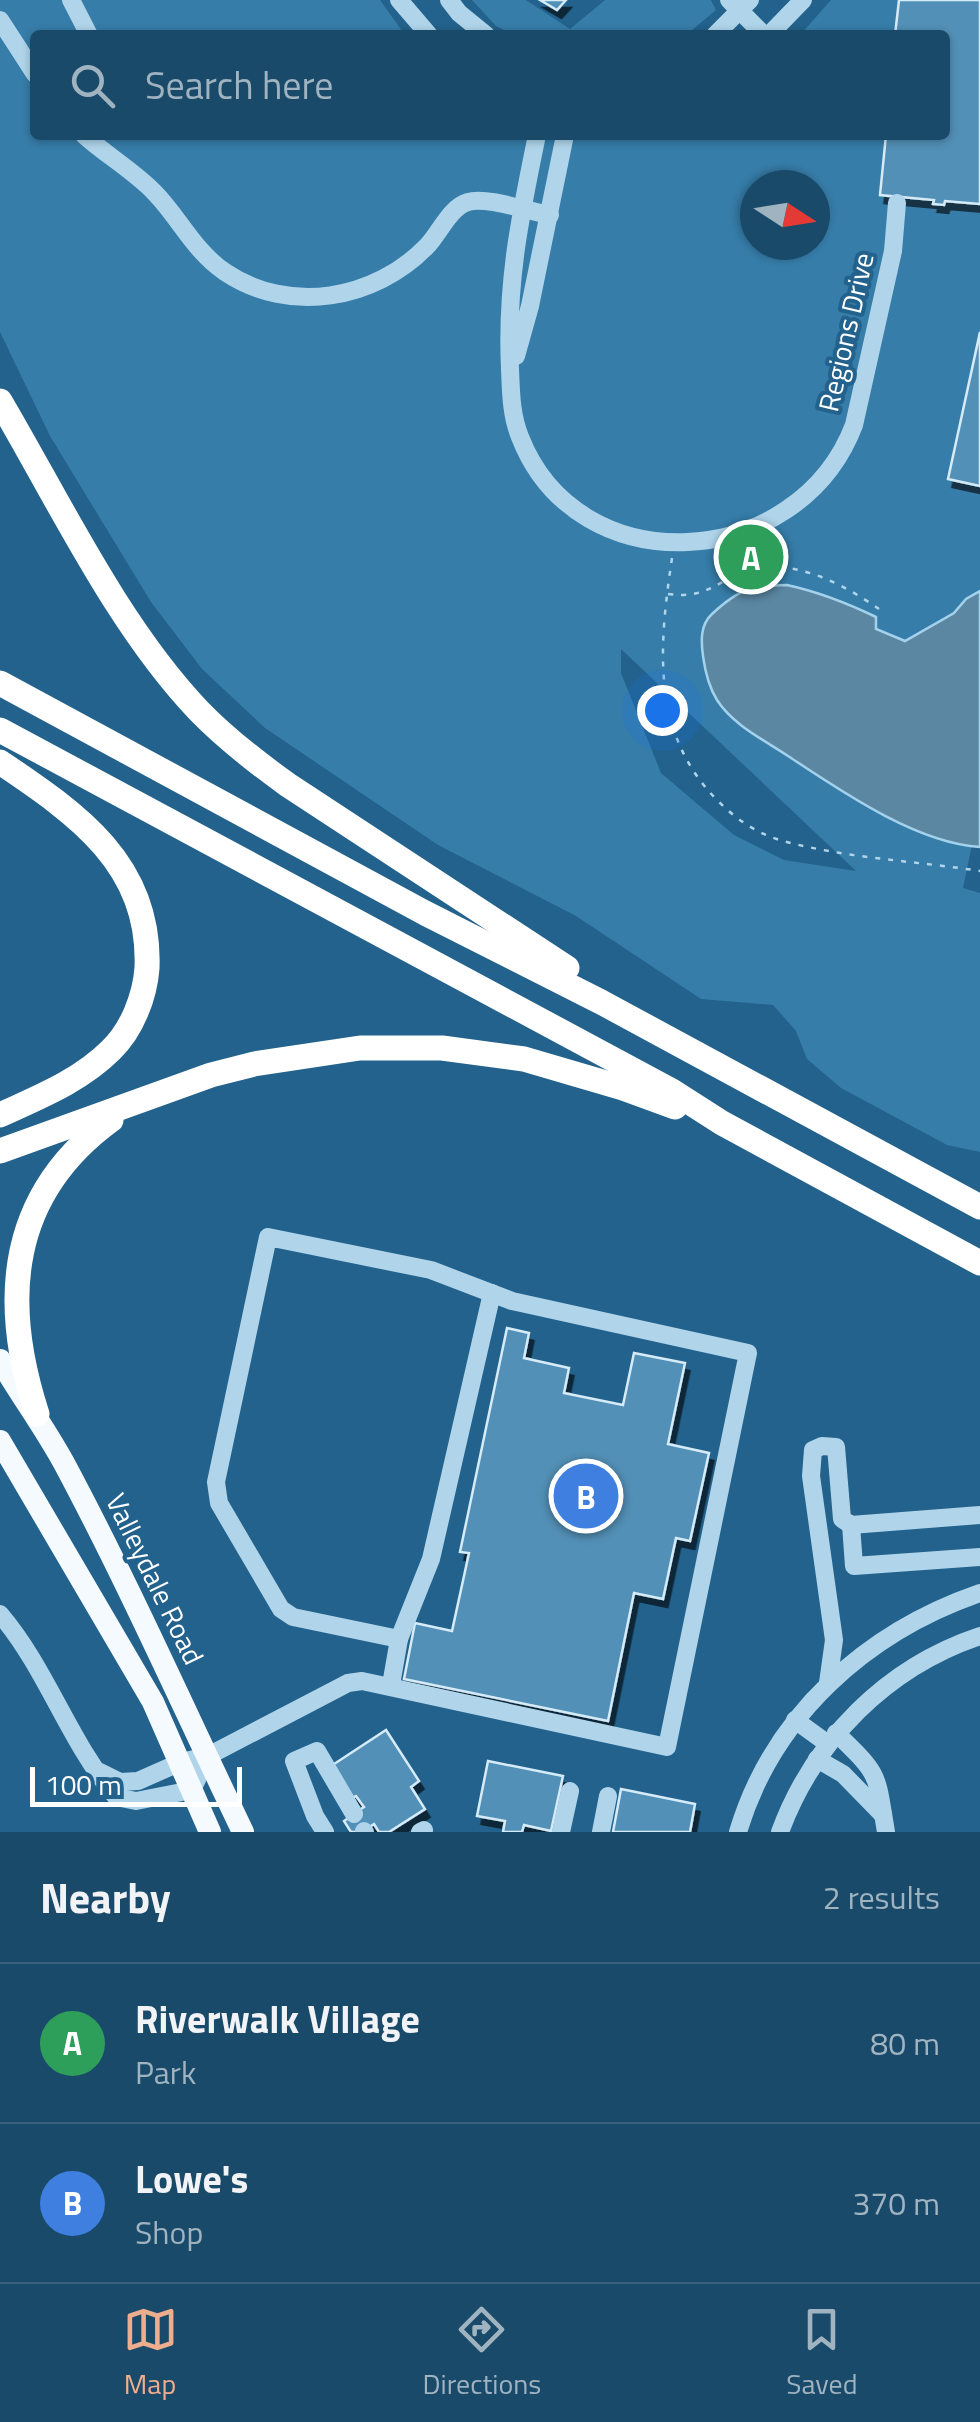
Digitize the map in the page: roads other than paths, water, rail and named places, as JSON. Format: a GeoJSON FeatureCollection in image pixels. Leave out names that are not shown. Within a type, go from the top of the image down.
{"type":"FeatureCollection","features":[{"type":"Feature","properties":{"kind":"highway"},"geometry":{"type":"LineString","coordinates":[[0,401],[107,587],[161,666],[199,711],[254,760],[288,784],[561,964],[652,1030]]}},
{"type":"Feature","properties":{"kind":"highway"},"geometry":{"type":"LineString","coordinates":[[0,683],[980,1207]]}},
{"type":"Feature","properties":{"kind":"highway"},"geometry":{"type":"LineString","coordinates":[[0,730],[637,1072],[722,1123],[980,1263]]}},
{"type":"Feature","properties":{"kind":"highway"},"geometry":{"type":"LineString","coordinates":[[0,762],[77,817],[116,860],[140,904],[147,955],[140,1001],[116,1046],[72,1080],[0,1115]]}},
{"type":"Feature","properties":{"kind":"highway"},"geometry":{"type":"LineString","coordinates":[[0,1151],[211,1075],[326,1052],[406,1047],[481,1053],[551,1065],[722,1123]]}},
{"type":"Feature","properties":{"kind":"highway"},"geometry":{"type":"LineString","coordinates":[[37,1414],[16,1337],[14,1296],[22,1242],[33,1212],[67,1158],[127,1106]]}},
{"type":"Feature","properties":{"kind":"main road","name":"Valleydale Road"},"geometry":{"type":"LineString","coordinates":[[0,1360],[37,1414],[148,1628],[243,1832]]}},
{"type":"Feature","properties":{"kind":"main road","name":"Valleydale Road"},"geometry":{"type":"LineString","coordinates":[[0,1440],[153,1702],[210,1832]]}},
{"type":"Feature","properties":{"kind":"street"},"geometry":{"type":"LineString","coordinates":[[71,0],[86,30]]}},
{"type":"Feature","properties":{"kind":"street"},"geometry":{"type":"LineString","coordinates":[[399,0],[425,30]]}},
{"type":"Feature","properties":{"kind":"street"},"geometry":{"type":"LineString","coordinates":[[448,0],[479,30]]}},
{"type":"Feature","properties":{"kind":"street"},"geometry":{"type":"LineString","coordinates":[[771,30],[803,0]]}},
{"type":"Feature","properties":{"kind":"street"},"geometry":{"type":"LineString","coordinates":[[718,30],[739,4],[762,30]]}},
{"type":"Feature","properties":{"kind":"street"},"geometry":{"type":"LineString","coordinates":[[0,20],[30,66]]}},
{"type":"Feature","properties":{"kind":"street"},"geometry":{"type":"LineString","coordinates":[[90,140],[152,190],[198,250],[224,271],[265,290],[294,296],[326,296],[382,281],[415,259],[458,208],[468,202],[550,215]]}},
{"type":"Feature","properties":{"kind":"street","name":"Regions Drive"},"geometry":{"type":"LineString","coordinates":[[536,140],[521,210],[508,305],[511,396],[516,424],[535,466],[563,498],[608,526],[637,536],[675,542],[736,536],[773,521],[807,496],[842,451],[854,425],[892,251],[897,203]]}},
{"type":"Feature","properties":{"kind":"street","name":"Regions Drive"},"geometry":{"type":"LineString","coordinates":[[511,396],[517,348],[565,140]]}},
{"type":"Feature","properties":{"kind":"street"},"geometry":{"type":"LineString","coordinates":[[100,1772],[120,1782],[138,1781],[180,1762],[208,1756],[348,1683],[382,1683],[668,1747],[748,1353],[512,1301],[431,1270],[268,1237],[216,1482],[219,1503],[281,1609],[293,1617],[399,1640]]}},
{"type":"Feature","properties":{"kind":"street"},"geometry":{"type":"LineString","coordinates":[[382,1683],[431,1559],[492,1293]]}},
{"type":"Feature","properties":{"kind":"street"},"geometry":{"type":"LineString","coordinates":[[828,1683],[834,1640],[811,1476],[813,1450],[836,1447],[842,1519],[851,1525],[980,1515]]}},
{"type":"Feature","properties":{"kind":"street"},"geometry":{"type":"LineString","coordinates":[[851,1525],[854,1566],[980,1557]]}},
{"type":"Feature","properties":{"kind":"street"},"geometry":{"type":"LineString","coordinates":[[738,1832],[758,1780],[796,1720],[828,1683],[864,1652],[916,1619],[980,1593]]}},
{"type":"Feature","properties":{"kind":"street"},"geometry":{"type":"LineString","coordinates":[[0,1614],[18,1636],[108,1787],[124,1801],[192,1790],[208,1756]]}},
{"type":"Feature","properties":{"kind":"street"},"geometry":{"type":"LineString","coordinates":[[780,1832],[798,1790],[827,1745],[882,1690],[938,1653],[980,1636]]}},
{"type":"Feature","properties":{"kind":"street"},"geometry":{"type":"LineString","coordinates":[[834,1640],[864,1652]]}},
{"type":"Feature","properties":{"kind":"street"},"geometry":{"type":"LineString","coordinates":[[796,1720],[827,1745],[870,1765],[879,1783],[885,1824]]}},
{"type":"Feature","properties":{"kind":"street"},"geometry":{"type":"LineString","coordinates":[[827,1745],[843,1774],[885,1824]]}},
{"type":"Feature","properties":{"kind":"street"},"geometry":{"type":"LineString","coordinates":[[325,1832],[294,1761],[317,1751],[354,1814]]}},
{"type":"Feature","properties":{"kind":"street"},"geometry":{"type":"LineString","coordinates":[[560,1832],[570,1791]]}},
{"type":"Feature","properties":{"kind":"street"},"geometry":{"type":"LineString","coordinates":[[601,1832],[608,1796]]}},
{"type":"Feature","properties":{"kind":"place","name":"Riverwalk Village"},"geometry":{"type":"Point","coordinates":[751,557]}},
{"type":"Feature","properties":{"kind":"place","name":"Lowe's"},"geometry":{"type":"Point","coordinates":[586,1496]}}]}
